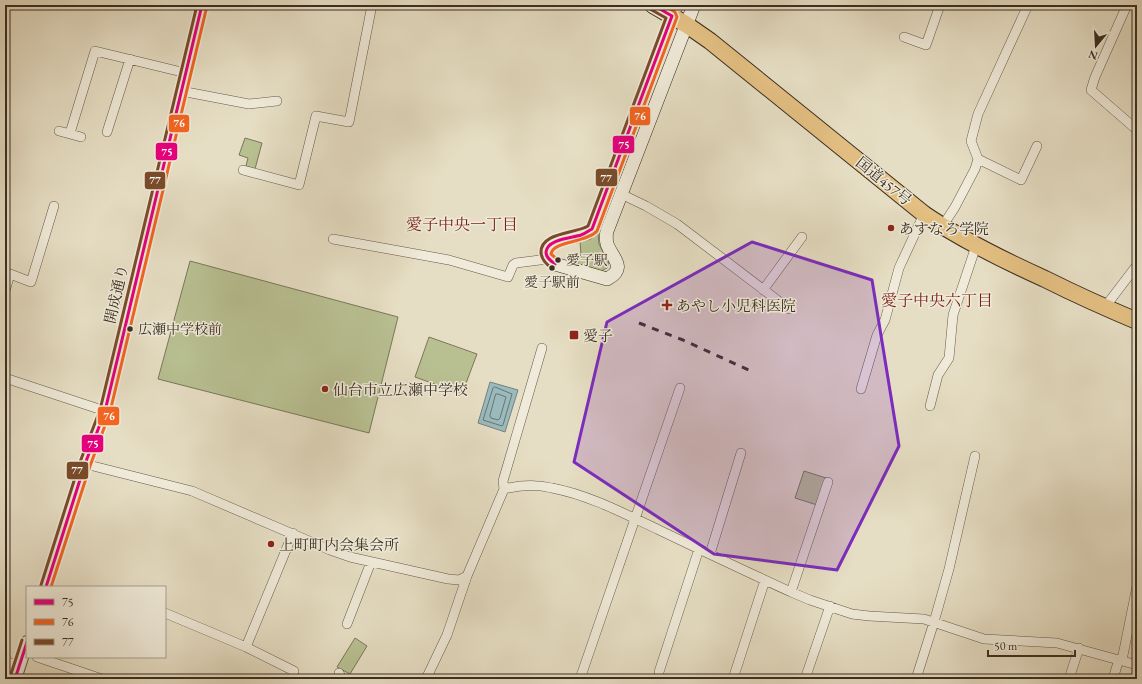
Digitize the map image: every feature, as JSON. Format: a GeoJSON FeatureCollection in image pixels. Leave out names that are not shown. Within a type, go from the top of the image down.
{"type":"FeatureCollection","features":[{"type":"Feature","properties":{"kind":"highway","name":"国道457号"},"geometry":{"type":"LineString","coordinates":[[653,5],[674,10],[687,25],[710,41],[924,214],[942,226],[976,246],[1137,321]]}},
{"type":"Feature","properties":{"kind":"main road"},"geometry":{"type":"LineString","coordinates":[[674,10],[592,229],[582,236],[550,244],[546,254],[548,259],[555,264],[607,279],[616,272],[618,266],[607,244],[607,231],[694,5]]}},
{"type":"Feature","properties":{"kind":"street","name":"開成通り"},"geometry":{"type":"LineString","coordinates":[[46,586],[85,464],[105,412],[202,5]]}},
{"type":"Feature","properties":{"kind":"street"},"geometry":{"type":"LineString","coordinates":[[243,170],[299,185],[316,116],[349,122],[372,5]]}},
{"type":"Feature","properties":{"kind":"street"},"geometry":{"type":"LineString","coordinates":[[904,37],[926,45],[940,5]]}},
{"type":"Feature","properties":{"kind":"street"},"geometry":{"type":"LineString","coordinates":[[942,226],[955,207],[975,169],[978,159],[971,141],[978,114],[1028,5]]}},
{"type":"Feature","properties":{"kind":"street"},"geometry":{"type":"LineString","coordinates":[[1127,5],[1098,70],[1091,90],[1136,126]]}},
{"type":"Feature","properties":{"kind":"street"},"geometry":{"type":"LineString","coordinates":[[70,133],[95,51],[186,73]]}},
{"type":"Feature","properties":{"kind":"street"},"geometry":{"type":"LineString","coordinates":[[107,132],[130,59]]}},
{"type":"Feature","properties":{"kind":"street"},"geometry":{"type":"LineString","coordinates":[[182,91],[249,104],[278,101]]}},
{"type":"Feature","properties":{"kind":"street"},"geometry":{"type":"LineString","coordinates":[[59,131],[70,133],[81,138]]}},
{"type":"Feature","properties":{"kind":"street"},"geometry":{"type":"LineString","coordinates":[[978,159],[1021,180],[1037,146]]}},
{"type":"Feature","properties":{"kind":"street"},"geometry":{"type":"LineString","coordinates":[[621,194],[646,206],[677,224],[789,309]]}},
{"type":"Feature","properties":{"kind":"street"},"geometry":{"type":"LineString","coordinates":[[5,291],[8,270],[31,282],[54,206]]}},
{"type":"Feature","properties":{"kind":"street"},"geometry":{"type":"LineString","coordinates":[[861,388],[877,335],[885,320],[899,268],[924,214]]}},
{"type":"Feature","properties":{"kind":"street"},"geometry":{"type":"LineString","coordinates":[[763,290],[802,237]]}},
{"type":"Feature","properties":{"kind":"street"},"geometry":{"type":"LineString","coordinates":[[333,239],[449,260],[508,277],[516,263],[548,259]]}},
{"type":"Feature","properties":{"kind":"street"},"geometry":{"type":"LineString","coordinates":[[930,406],[938,375],[949,358],[953,315],[976,246]]}},
{"type":"Feature","properties":{"kind":"street"},"geometry":{"type":"LineString","coordinates":[[1105,307],[1137,265]]}},
{"type":"Feature","properties":{"kind":"street"},"geometry":{"type":"LineString","coordinates":[[426,679],[447,635],[467,576],[504,489],[503,481],[542,348]]}},
{"type":"Feature","properties":{"kind":"street"},"geometry":{"type":"LineString","coordinates":[[5,378],[105,412]]}},
{"type":"Feature","properties":{"kind":"street"},"geometry":{"type":"LineString","coordinates":[[580,679],[680,388]]}},
{"type":"Feature","properties":{"kind":"street"},"geometry":{"type":"LineString","coordinates":[[710,554],[741,453]]}},
{"type":"Feature","properties":{"kind":"street"},"geometry":{"type":"LineString","coordinates":[[916,679],[949,569],[975,456]]}},
{"type":"Feature","properties":{"kind":"street"},"geometry":{"type":"LineString","coordinates":[[85,464],[192,491],[330,550],[350,557],[448,580],[459,580],[467,576]]}},
{"type":"Feature","properties":{"kind":"street"},"geometry":{"type":"LineString","coordinates":[[791,592],[828,482]]}},
{"type":"Feature","properties":{"kind":"street"},"geometry":{"type":"LineString","coordinates":[[504,489],[532,485],[552,488],[590,499],[635,518],[791,592],[852,614],[924,619],[984,639],[1058,643],[1137,665]]}},
{"type":"Feature","properties":{"kind":"street"},"geometry":{"type":"LineString","coordinates":[[246,646],[293,534]]}},
{"type":"Feature","properties":{"kind":"street"},"geometry":{"type":"LineString","coordinates":[[659,672],[699,549]]}},
{"type":"Feature","properties":{"kind":"street"},"geometry":{"type":"LineString","coordinates":[[346,624],[371,562]]}},
{"type":"Feature","properties":{"kind":"street"},"geometry":{"type":"LineString","coordinates":[[733,679],[765,580]]}},
{"type":"Feature","properties":{"kind":"street"},"geometry":{"type":"LineString","coordinates":[[1113,679],[1120,660],[1137,586]]}},
{"type":"Feature","properties":{"kind":"street"},"geometry":{"type":"LineString","coordinates":[[805,679],[830,606]]}},
{"type":"Feature","properties":{"kind":"street"},"geometry":{"type":"LineString","coordinates":[[166,613],[246,646],[294,671]]}},
{"type":"Feature","properties":{"kind":"street"},"geometry":{"type":"LineString","coordinates":[[1069,679],[1079,648]]}},
{"type":"Feature","properties":{"kind":"street"},"geometry":{"type":"LineString","coordinates":[[15,679],[26,649]]}},
{"type":"Feature","properties":{"kind":"street"},"geometry":{"type":"LineString","coordinates":[[40,658],[102,679]]}},
{"type":"Feature","properties":{"kind":"street"},"geometry":{"type":"LineString","coordinates":[[5,661],[19,666]]}},
{"type":"Feature","properties":{"kind":"highlighted area"},"geometry":{"type":"Polygon","coordinates":[[[752,242],[872,280],[899,446],[837,570],[714,554],[574,462],[607,322],[752,242]]]}},
{"type":"Feature","properties":{"kind":"green space"},"geometry":{"type":"Polygon","coordinates":[[[245,138],[262,143],[255,169],[246,166],[248,158],[239,155],[245,138]]]}},
{"type":"Feature","properties":{"kind":"green space"},"geometry":{"type":"Polygon","coordinates":[[[598,233],[599,244],[609,263],[607,268],[601,271],[578,264],[581,254],[580,242],[591,239],[598,233]]]}},
{"type":"Feature","properties":{"kind":"green space"},"geometry":{"type":"Polygon","coordinates":[[[190,261],[398,317],[369,433],[158,379],[190,261]]]}},
{"type":"Feature","properties":{"kind":"green space"},"geometry":{"type":"Polygon","coordinates":[[[429,337],[477,354],[462,394],[415,377],[429,337]]]}},
{"type":"Feature","properties":{"kind":"green space"},"geometry":{"type":"Polygon","coordinates":[[[804,471],[826,478],[817,505],[795,498],[804,471]]]}},
{"type":"Feature","properties":{"kind":"green space"},"geometry":{"type":"Polygon","coordinates":[[[355,638],[367,646],[350,674],[337,667],[355,638]]]}},
{"type":"Feature","properties":{"kind":"water"},"geometry":{"type":"Polygon","coordinates":[[[490,382],[518,390],[505,432],[478,423],[490,382]]]}},
{"type":"Feature","properties":{"kind":"railway"},"geometry":{"type":"LineString","coordinates":[[639,323],[683,340],[753,372]]}},
{"type":"Feature","properties":{"kind":"transit line","name":"77"},"geometry":{"type":"LineString","coordinates":[[41,585],[80,462],[100,410],[197,5]]}},
{"type":"Feature","properties":{"kind":"transit line","name":"75"},"geometry":{"type":"LineString","coordinates":[[46,586],[85,464],[105,411],[202,5]]}},
{"type":"Feature","properties":{"kind":"transit line","name":"75"},"geometry":{"type":"LineString","coordinates":[[555,264],[546,254],[547,248],[551,244],[560,240],[582,235],[592,229],[672,16],[653,5]]}},
{"type":"Feature","properties":{"kind":"transit line","name":"76"},"geometry":{"type":"LineString","coordinates":[[558,260],[551,254],[557,247],[585,238],[597,231],[677,17],[675,12],[663,5]]}},
{"type":"Feature","properties":{"kind":"transit line","name":"76"},"geometry":{"type":"LineString","coordinates":[[51,586],[90,466],[110,412],[207,6]]}},
{"type":"Feature","properties":{"kind":"transit line","name":"77"},"geometry":{"type":"LineString","coordinates":[[552,268],[542,258],[542,246],[546,241],[552,237],[588,226],[666,18],[650,9]]}},
{"type":"Feature","properties":{"kind":"transit line","name":"77"},"geometry":{"type":"LineString","coordinates":[[10,677],[22,640]]}},
{"type":"Feature","properties":{"kind":"transit line","name":"75"},"geometry":{"type":"LineString","coordinates":[[15,679],[26,645]]}},
{"type":"Feature","properties":{"kind":"place","name":"あすなろ学院"},"geometry":{"type":"Point","coordinates":[891,228]}},
{"type":"Feature","properties":{"kind":"place","name":"愛子駅"},"geometry":{"type":"Point","coordinates":[558,260]}},
{"type":"Feature","properties":{"kind":"place","name":"愛子駅前"},"geometry":{"type":"Point","coordinates":[552,268]}},
{"type":"Feature","properties":{"kind":"place","name":"あやし小児科医院"},"geometry":{"type":"Point","coordinates":[667,305]}},
{"type":"Feature","properties":{"kind":"place","name":"広瀬中学校前"},"geometry":{"type":"Point","coordinates":[130,329]}},
{"type":"Feature","properties":{"kind":"place","name":"愛子"},"geometry":{"type":"Point","coordinates":[574,335]}},
{"type":"Feature","properties":{"kind":"place","name":"仙台市立広瀬中学校"},"geometry":{"type":"Point","coordinates":[325,389]}},
{"type":"Feature","properties":{"kind":"place","name":"上町町内会集会所"},"geometry":{"type":"Point","coordinates":[271,544]}},
{"type":"Feature","properties":{"kind":"district","name":"愛子中央一丁目"},"geometry":{"type":"Point","coordinates":[462,224]}},
{"type":"Feature","properties":{"kind":"district","name":"愛子中央六丁目"},"geometry":{"type":"Point","coordinates":[937,300]}}]}
